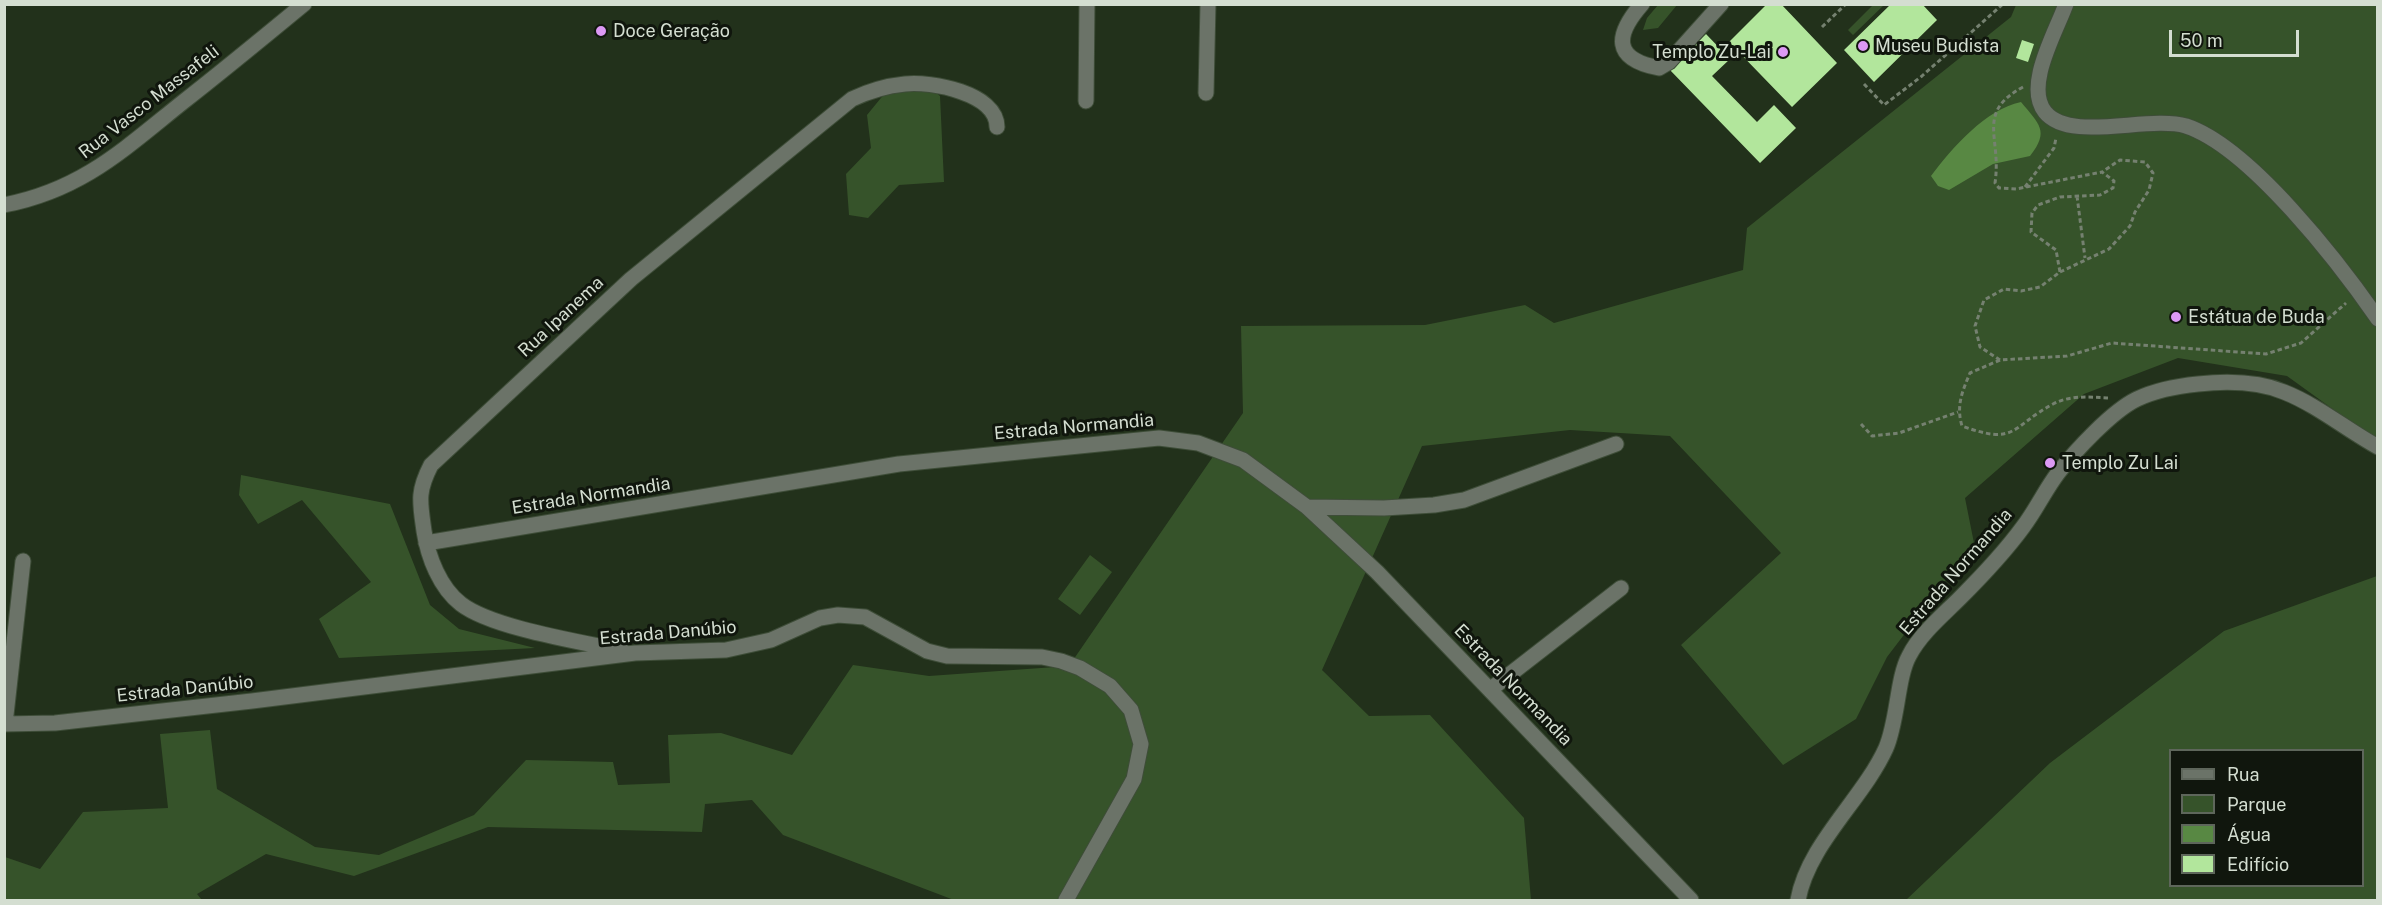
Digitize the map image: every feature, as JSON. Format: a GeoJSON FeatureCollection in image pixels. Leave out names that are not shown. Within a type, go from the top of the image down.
{"type":"FeatureCollection","features":[{"type":"Feature","properties":{"kind":"street","name":"Rua Vasco Massafeli"},"geometry":{"type":"LineString","coordinates":[[4,205],[48,194],[77,182],[111,159],[304,4]]}},
{"type":"Feature","properties":{"kind":"street"},"geometry":{"type":"LineString","coordinates":[[1086,101],[1087,4]]}},
{"type":"Feature","properties":{"kind":"street"},"geometry":{"type":"LineString","coordinates":[[1206,93],[1208,4]]}},
{"type":"Feature","properties":{"kind":"street"},"geometry":{"type":"LineString","coordinates":[[1642,4],[1626,22],[1621,37],[1630,57],[1646,65],[1659,68],[1669,62],[1721,4]]}},
{"type":"Feature","properties":{"kind":"street"},"geometry":{"type":"LineString","coordinates":[[2066,4],[2036,85],[2038,101],[2046,112],[2059,123],[2076,127],[2164,122],[2188,127],[2214,140],[2257,174],[2317,238],[2360,292],[2378,319]]}},
{"type":"Feature","properties":{"kind":"street","name":"Rua Ipanema"},"geometry":{"type":"LineString","coordinates":[[635,653],[486,617],[461,604],[443,585],[426,543],[420,506],[421,485],[431,465],[631,279],[852,99],[875,88],[930,84],[965,93],[983,102],[997,121],[997,127]]}},
{"type":"Feature","properties":{"kind":"street","name":"Estrada Normandia"},"geometry":{"type":"LineString","coordinates":[[1798,900],[1807,874],[1834,824],[1871,774],[1885,749],[1896,720],[1908,657],[1995,563],[2025,525],[2057,474],[2080,447],[2136,400],[2188,385],[2221,381],[2259,385],[2284,392],[2378,447]]}},
{"type":"Feature","properties":{"kind":"street","name":"Estrada Normandia"},"geometry":{"type":"LineString","coordinates":[[426,543],[899,464],[1159,438],[1198,443],[1244,460],[1307,507],[1377,572],[1691,900]]}},
{"type":"Feature","properties":{"kind":"street"},"geometry":{"type":"LineString","coordinates":[[1307,507],[1394,507],[1464,500],[1616,444]]}},
{"type":"Feature","properties":{"kind":"street"},"geometry":{"type":"LineString","coordinates":[[5,724],[10,626],[23,561]]}},
{"type":"Feature","properties":{"kind":"street"},"geometry":{"type":"LineString","coordinates":[[1491,689],[1621,588]]}},
{"type":"Feature","properties":{"kind":"street","name":"Estrada Danúbio"},"geometry":{"type":"LineString","coordinates":[[5,724],[56,723],[218,705],[635,653],[726,650],[771,640],[820,618],[838,615],[865,617],[927,651],[947,656],[1042,657],[1080,668],[1110,686],[1131,710],[1141,744],[1134,779],[1066,900]]}},
{"type":"Feature","properties":{"kind":"path"},"geometry":{"type":"LineString","coordinates":[[1822,27],[1846,4]]}},
{"type":"Feature","properties":{"kind":"path"},"geometry":{"type":"LineString","coordinates":[[1864,84],[1884,105],[1922,76],[2003,4]]}},
{"type":"Feature","properties":{"kind":"path"},"geometry":{"type":"LineString","coordinates":[[2000,360],[1980,347],[1975,326],[1984,300],[2004,289],[2021,291],[2040,287],[2085,258],[2109,249],[2130,226],[2135,212],[2149,190],[2154,173],[2145,162],[2120,160],[2102,172],[2016,189],[1999,188],[1995,183],[1998,164],[1993,115],[2005,97],[2027,85],[2036,85]]}},
{"type":"Feature","properties":{"kind":"path"},"geometry":{"type":"LineString","coordinates":[[2060,272],[2056,250],[2031,232],[2032,213],[2038,205],[2060,197],[2100,195],[2113,188],[2114,181],[2102,172]]}},
{"type":"Feature","properties":{"kind":"path"},"geometry":{"type":"LineString","coordinates":[[2076,195],[2085,258]]}},
{"type":"Feature","properties":{"kind":"path"},"geometry":{"type":"LineString","coordinates":[[2136,400],[2077,396],[2054,403],[2010,434],[1983,434],[1962,426],[1958,412],[1962,392],[1970,373],[2000,360],[2067,356],[2112,343],[2266,354],[2301,343],[2324,320],[2360,292]]}},
{"type":"Feature","properties":{"kind":"path"},"geometry":{"type":"LineString","coordinates":[[1861,424],[1872,436],[1899,433],[1958,412]]}},
{"type":"Feature","properties":{"kind":"green space"},"geometry":{"type":"Polygon","coordinates":[[[1874,4],[1884,5],[1853,35],[1848,30],[1874,4]]]}},
{"type":"Feature","properties":{"kind":"green space"},"geometry":{"type":"Polygon","coordinates":[[[1658,5],[1677,5],[1658,28],[1643,30],[1647,18],[1658,5]]]}},
{"type":"Feature","properties":{"kind":"green space"},"geometry":{"type":"Polygon","coordinates":[[[2016,5],[2377,5],[2377,441],[2287,376],[2178,358],[2084,394],[1965,498],[1974,543],[1887,657],[1856,719],[1783,765],[1681,645],[1781,553],[1670,436],[1570,430],[1422,446],[1322,670],[1369,716],[1430,715],[1524,818],[1531,900],[954,900],[783,835],[752,800],[705,804],[702,832],[488,827],[354,876],[266,854],[197,894],[202,900],[5,900],[5,857],[40,869],[83,812],[168,808],[160,734],[210,730],[217,789],[315,847],[379,855],[474,815],[526,760],[613,762],[618,785],[670,783],[668,735],[721,733],[792,755],[853,665],[929,676],[1069,666],[1243,413],[1241,326],[1425,325],[1525,305],[1554,323],[1743,270],[1747,228],[2011,17],[2016,5]]]}},
{"type":"Feature","properties":{"kind":"green space"},"geometry":{"type":"Polygon","coordinates":[[[923,82],[940,96],[944,182],[899,185],[868,218],[849,215],[846,174],[871,148],[867,115],[885,93],[923,82]]]}},
{"type":"Feature","properties":{"kind":"green space"},"geometry":{"type":"Polygon","coordinates":[[[241,475],[390,504],[430,605],[459,629],[535,648],[339,658],[319,619],[371,582],[302,500],[258,524],[239,495],[241,475]]]}},
{"type":"Feature","properties":{"kind":"green space"},"geometry":{"type":"Polygon","coordinates":[[[1090,555],[1112,572],[1080,615],[1058,599],[1090,555]]]}},
{"type":"Feature","properties":{"kind":"green space"},"geometry":{"type":"Polygon","coordinates":[[[2377,576],[2377,900],[1906,900],[2050,763],[2224,631],[2377,576]]]}},
{"type":"Feature","properties":{"kind":"water"},"geometry":{"type":"Polygon","coordinates":[[[2021,102],[2037,122],[2041,134],[2030,156],[1993,164],[1949,190],[1938,186],[1931,176],[1949,153],[1983,121],[2008,106],[2021,102]]]}},
{"type":"Feature","properties":{"kind":"building","name":"Templo Zu-Lai"},"geometry":{"type":"Polygon","coordinates":[[[1767,4],[1781,4],[1837,63],[1792,107],[1729,42],[1767,4]]]}},
{"type":"Feature","properties":{"kind":"building"},"geometry":{"type":"Polygon","coordinates":[[[1891,4],[1922,4],[1937,20],[1874,82],[1844,50],[1891,4]]]}},
{"type":"Feature","properties":{"kind":"building"},"geometry":{"type":"Polygon","coordinates":[[[1706,34],[1730,59],[1712,76],[1757,122],[1774,105],[1796,128],[1760,163],[1669,69],[1706,34]]]}},
{"type":"Feature","properties":{"kind":"building"},"geometry":{"type":"Polygon","coordinates":[[[2022,40],[2034,44],[2028,62],[2016,58],[2022,40]]]}},
{"type":"Feature","properties":{"kind":"place","name":"Doce Geração"},"geometry":{"type":"Point","coordinates":[601,31]}},
{"type":"Feature","properties":{"kind":"place","name":"Museu Budista"},"geometry":{"type":"Point","coordinates":[1863,46]}},
{"type":"Feature","properties":{"kind":"place","name":"Templo Zu-Lai"},"geometry":{"type":"Point","coordinates":[1783,52]}},
{"type":"Feature","properties":{"kind":"place","name":"Estátua de Buda"},"geometry":{"type":"Point","coordinates":[2176,317]}},
{"type":"Feature","properties":{"kind":"place","name":"Templo Zu Lai"},"geometry":{"type":"Point","coordinates":[2050,463]}}]}
